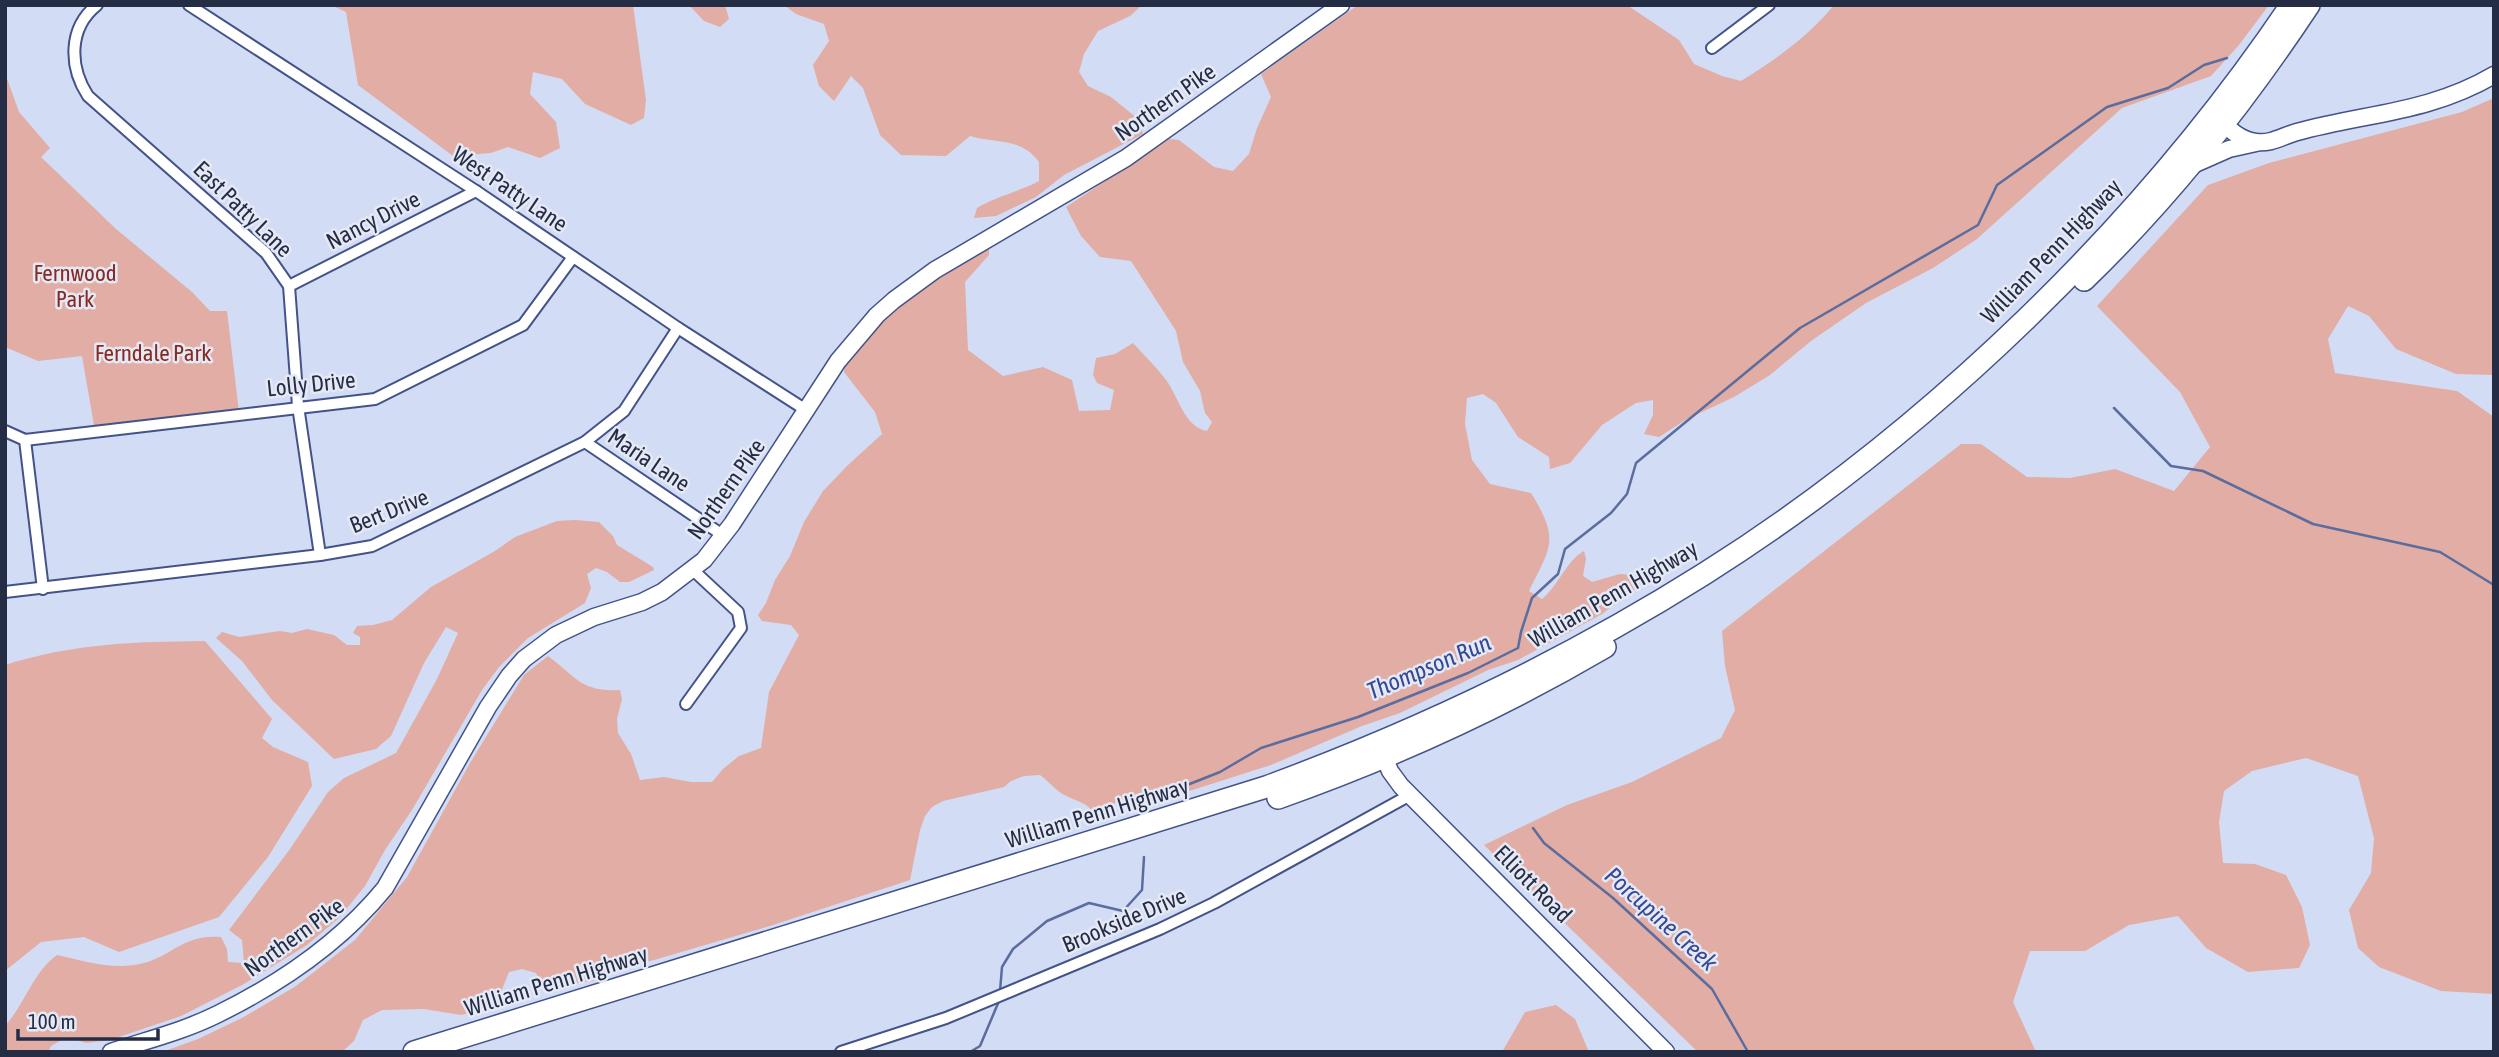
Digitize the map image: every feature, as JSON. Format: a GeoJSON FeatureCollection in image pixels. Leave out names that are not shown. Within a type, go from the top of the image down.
{"type":"FeatureCollection","features":[{"type":"Feature","properties":{"kind":"highway","name":"William Penn Highway"},"geometry":{"type":"LineString","coordinates":[[415,1052],[1381,750],[1492,708],[1577,663],[1712,582],[1806,518],[1916,432],[2066,298],[2131,232],[2187,168],[2291,5]]}},
{"type":"Feature","properties":{"kind":"highway","name":"William Penn Highway"},"geometry":{"type":"LineString","coordinates":[[453,1052],[1071,860],[1219,817],[1318,783],[1634,616],[1727,559],[1830,486],[1946,391],[2052,293],[2148,190],[2222,116],[2309,5]]}},
{"type":"Feature","properties":{"kind":"main road","name":"Northern Pike"},"geometry":{"type":"LineString","coordinates":[[111,1052],[218,1014],[290,973],[335,941],[363,915],[385,888],[488,707],[509,676],[524,659],[556,635],[574,625],[642,602],[662,592],[693,570],[724,536],[852,342],[877,315],[914,285],[966,251],[1126,158],[1340,5]]}},
{"type":"Feature","properties":{"kind":"main road"},"geometry":{"type":"LineString","coordinates":[[2222,116],[2254,132],[2294,133],[2420,107],[2455,95],[2494,75]]}},
{"type":"Feature","properties":{"kind":"main road"},"geometry":{"type":"LineString","coordinates":[[2222,116],[2245,140],[2259,143]]}},
{"type":"Feature","properties":{"kind":"main road"},"geometry":{"type":"LineString","coordinates":[[2187,168],[2217,153],[2280,140],[2294,133]]}},
{"type":"Feature","properties":{"kind":"main road","name":"Elliott Road"},"geometry":{"type":"LineString","coordinates":[[1381,750],[1397,781],[1410,795],[1666,1052]]}},
{"type":"Feature","properties":{"kind":"street","name":"East Patty Lane"},"geometry":{"type":"LineString","coordinates":[[97,5],[82,23],[75,40],[74,61],[78,80],[88,96],[266,254],[289,286],[298,406],[320,555]]}},
{"type":"Feature","properties":{"kind":"street","name":"West Patty Lane"},"geometry":{"type":"LineString","coordinates":[[189,5],[806,410]]}},
{"type":"Feature","properties":{"kind":"street"},"geometry":{"type":"LineString","coordinates":[[1712,48],[1769,5]]}},
{"type":"Feature","properties":{"kind":"street","name":"Nancy Drive"},"geometry":{"type":"LineString","coordinates":[[289,286],[476,191]]}},
{"type":"Feature","properties":{"kind":"street","name":"Lolly Drive"},"geometry":{"type":"LineString","coordinates":[[24,440],[375,399],[523,324],[573,257]]}},
{"type":"Feature","properties":{"kind":"street","name":"Bert Drive"},"geometry":{"type":"LineString","coordinates":[[5,592],[320,555],[372,546],[585,442],[624,411],[678,328]]}},
{"type":"Feature","properties":{"kind":"street"},"geometry":{"type":"LineString","coordinates":[[5,431],[24,440],[43,589]]}},
{"type":"Feature","properties":{"kind":"street","name":"Maria Lane"},"geometry":{"type":"LineString","coordinates":[[585,442],[724,536]]}},
{"type":"Feature","properties":{"kind":"street"},"geometry":{"type":"LineString","coordinates":[[686,704],[741,628],[738,612],[693,570]]}},
{"type":"Feature","properties":{"kind":"street","name":"Brookside Drive"},"geometry":{"type":"LineString","coordinates":[[841,1052],[946,1018],[1183,919],[1410,795]]}},
{"type":"Feature","properties":{"kind":"green space"},"geometry":{"type":"Polygon","coordinates":[[[331,5],[633,5],[646,100],[644,118],[631,125],[585,104],[562,79],[533,72],[530,94],[556,122],[560,148],[540,158],[508,147],[491,153],[453,156],[358,85],[346,12],[331,5]]]}},
{"type":"Feature","properties":{"kind":"green space"},"geometry":{"type":"Polygon","coordinates":[[[689,5],[725,5],[729,19],[720,27],[704,21],[689,5]]]}},
{"type":"Feature","properties":{"kind":"green space"},"geometry":{"type":"Polygon","coordinates":[[[784,5],[1142,5],[1130,16],[1098,31],[1084,54],[1079,72],[1088,86],[1111,97],[1137,118],[1143,134],[1064,175],[1036,197],[996,216],[974,218],[977,208],[1039,181],[1039,162],[1032,154],[1016,145],[970,136],[946,156],[901,155],[880,135],[863,88],[851,76],[834,101],[819,86],[813,65],[829,41],[824,24],[796,14],[784,5]]]}},
{"type":"Feature","properties":{"kind":"green space"},"geometry":{"type":"Polygon","coordinates":[[[1358,5],[1627,5],[1679,40],[1694,64],[1741,81],[1791,47],[1834,5],[2269,5],[2211,76],[2122,108],[1977,239],[1933,268],[1866,303],[1811,341],[1770,375],[1659,437],[1644,434],[1653,415],[1653,400],[1636,403],[1602,425],[1570,463],[1550,469],[1549,457],[1518,437],[1496,403],[1483,394],[1467,398],[1465,424],[1472,460],[1490,484],[1531,493],[1546,522],[1549,533],[1547,553],[1529,591],[1542,599],[1572,561],[1584,551],[1586,559],[1583,576],[1592,582],[1620,574],[1644,576],[1641,585],[1602,614],[1518,660],[1488,670],[1400,713],[1362,726],[1271,765],[1186,792],[1134,795],[1116,802],[1096,821],[1086,805],[1063,794],[1040,775],[1024,776],[1004,787],[943,801],[932,807],[925,816],[910,880],[770,926],[630,967],[594,981],[554,986],[541,982],[536,973],[522,969],[509,972],[492,1008],[461,1015],[424,1009],[382,1010],[363,1020],[354,1041],[343,1051],[162,1052],[198,1039],[242,1018],[296,986],[355,940],[407,877],[470,763],[524,675],[548,656],[587,686],[620,690],[622,699],[617,719],[618,733],[631,754],[640,780],[664,777],[691,782],[712,782],[739,756],[761,748],[769,692],[799,635],[791,625],[762,621],[758,615],[790,556],[804,522],[823,491],[882,434],[875,412],[844,372],[850,355],[883,319],[929,284],[989,246],[989,255],[965,282],[968,350],[1003,376],[1043,367],[1072,380],[1079,411],[1110,410],[1114,390],[1097,383],[1093,375],[1096,358],[1115,354],[1133,343],[1163,376],[1186,416],[1199,428],[1207,431],[1212,422],[1205,413],[1200,391],[1183,362],[1176,331],[1131,261],[1100,257],[1081,236],[1066,207],[1169,139],[1179,140],[1214,167],[1233,171],[1249,154],[1271,97],[1261,74],[1358,5]]]}},
{"type":"Feature","properties":{"kind":"green space","name":"Fernwood Park"},"geometry":{"type":"Polygon","coordinates":[[[5,73],[19,112],[50,148],[41,157],[116,229],[192,292],[210,311],[227,311],[239,412],[95,431],[82,356],[38,361],[5,347],[5,73]]]}},
{"type":"Feature","properties":{"kind":"green space"},"geometry":{"type":"Polygon","coordinates":[[[2494,98],[2494,375],[2456,374],[2396,349],[2369,316],[2348,306],[2328,339],[2335,373],[2457,391],[2494,417],[2494,994],[2441,991],[2379,967],[2358,948],[2349,910],[2371,873],[2374,838],[2358,776],[2306,758],[2252,771],[2224,791],[2219,822],[2223,863],[2255,864],[2286,875],[2302,907],[2310,945],[2299,968],[2248,972],[2206,948],[2178,916],[2129,925],[2085,951],[2030,951],[2013,1002],[2036,1052],[1698,1052],[1484,845],[1567,805],[1632,782],[1721,738],[1735,710],[1725,666],[1722,631],[1961,444],[1981,444],[2027,477],[2070,478],[2115,469],[2174,491],[2210,447],[2180,392],[2097,306],[2208,185],[2269,163],[2462,112],[2494,98]]]}},
{"type":"Feature","properties":{"kind":"green space"},"geometry":{"type":"Polygon","coordinates":[[[557,521],[599,522],[613,536],[617,545],[654,570],[629,582],[620,582],[596,568],[587,574],[591,588],[585,603],[528,638],[499,667],[482,690],[365,886],[339,918],[307,945],[244,984],[181,1016],[110,1040],[86,1043],[67,1037],[51,1046],[48,1052],[5,1052],[5,1026],[35,979],[57,955],[100,964],[133,965],[155,959],[180,945],[198,939],[221,937],[227,949],[228,962],[244,963],[242,940],[229,930],[290,849],[328,792],[344,778],[396,753],[437,679],[458,633],[446,627],[424,663],[391,736],[376,749],[334,759],[272,700],[242,661],[216,638],[222,632],[239,637],[280,631],[292,633],[307,629],[334,635],[347,645],[360,645],[360,637],[353,633],[357,626],[392,620],[431,587],[515,537],[557,521]]]}},
{"type":"Feature","properties":{"kind":"green space"},"geometry":{"type":"Polygon","coordinates":[[[205,641],[272,719],[262,738],[273,747],[308,762],[312,786],[268,857],[219,917],[119,952],[84,937],[41,942],[5,971],[5,665],[80,648],[129,643],[205,641]]]}},
{"type":"Feature","properties":{"kind":"green space"},"geometry":{"type":"Polygon","coordinates":[[[1556,1005],[1575,1019],[1589,1052],[1502,1052],[1525,1012],[1556,1005]]]}},
{"type":"Feature","properties":{"kind":"waterway","name":"Thompson Run"},"geometry":{"type":"LineString","coordinates":[[1143,805],[1144,802],[1220,772],[1261,748],[1358,717],[1468,673],[1518,648],[1532,598],[1558,574],[1565,549],[1611,513],[1627,494],[1636,463],[1800,328],[1978,225],[1997,185],[2107,107],[2168,88],[2204,65],[2227,58]]}},
{"type":"Feature","properties":{"kind":"waterway"},"geometry":{"type":"LineString","coordinates":[[2114,408],[2171,466],[2203,471],[2313,524],[2440,552],[2494,585]]}},
{"type":"Feature","properties":{"kind":"waterway","name":"Porcupine Creek"},"geometry":{"type":"LineString","coordinates":[[1533,828],[1544,843],[1613,898],[1712,989],[1748,1052]]}},
{"type":"Feature","properties":{"kind":"waterway","name":"Thompson Run"},"geometry":{"type":"LineString","coordinates":[[1000,991],[1002,967],[1013,949],[1047,921],[1089,903],[1123,911],[1142,890],[1144,857]]}},
{"type":"Feature","properties":{"kind":"waterway","name":"Thompson Run"},"geometry":{"type":"LineString","coordinates":[[970,1052],[980,1046],[999,1001]]}},
{"type":"Feature","properties":{"kind":"park label","name":"Ferndale Park"},"geometry":{"type":"Point","coordinates":[153,353]}}]}
